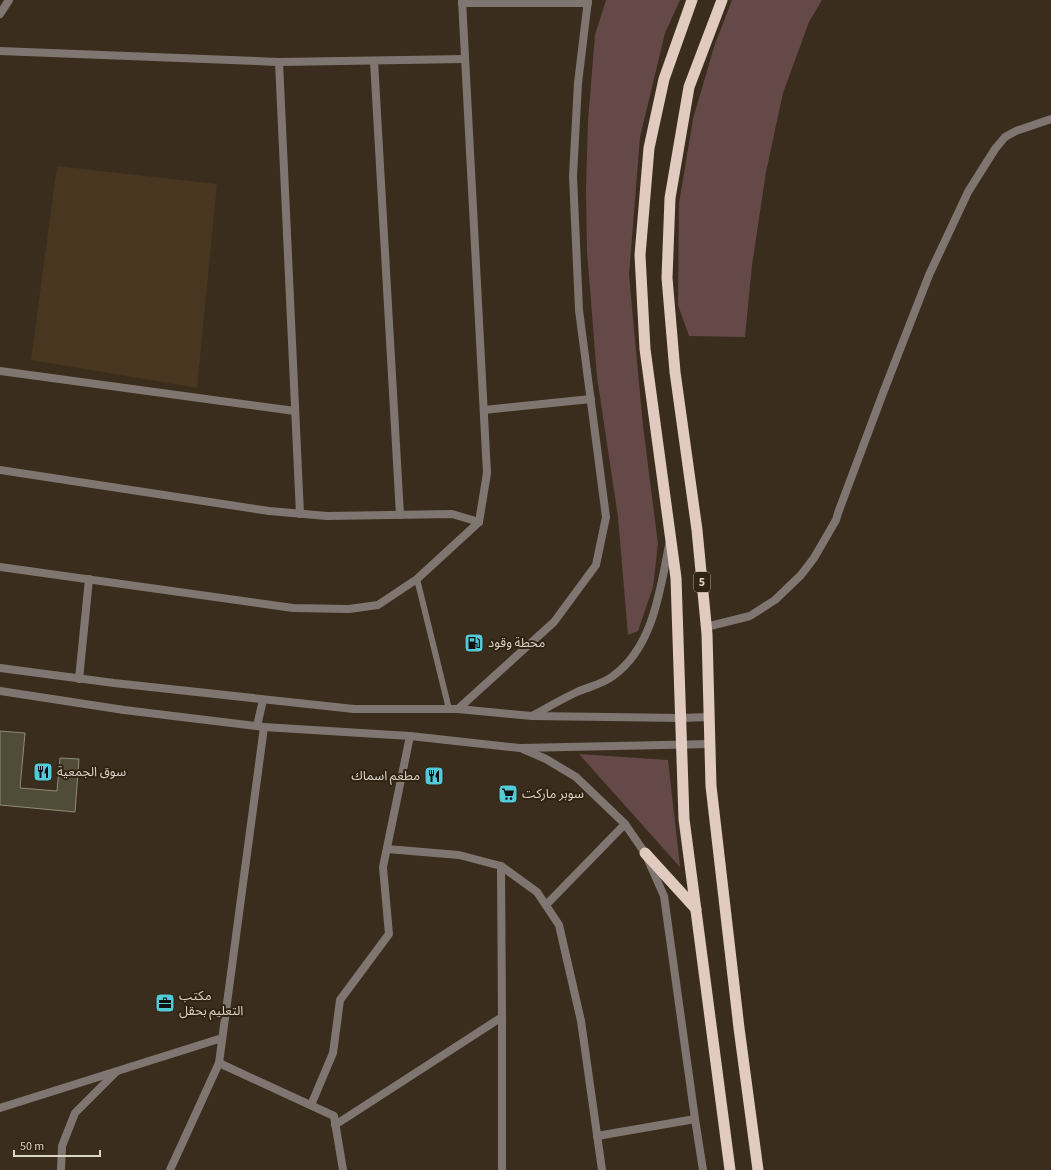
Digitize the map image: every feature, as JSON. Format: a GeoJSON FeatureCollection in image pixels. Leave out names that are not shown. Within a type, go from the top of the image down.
{"type":"FeatureCollection","features":[{"type":"Feature","properties":{"kind":"highway","name":"5"},"geometry":{"type":"LineString","coordinates":[[692,0],[664,79],[649,148],[640,255],[645,349],[676,578],[684,819],[730,1170]]}},
{"type":"Feature","properties":{"kind":"highway","name":"5"},"geometry":{"type":"LineString","coordinates":[[722,0],[689,87],[670,198],[667,278],[675,372],[696,530],[706,627],[711,786],[739,1028],[758,1170]]}},
{"type":"Feature","properties":{"kind":"highway"},"geometry":{"type":"LineString","coordinates":[[645,853],[696,909]]}},
{"type":"Feature","properties":{"kind":"street"},"geometry":{"type":"LineString","coordinates":[[0,14],[10,0]]}},
{"type":"Feature","properties":{"kind":"street"},"geometry":{"type":"LineString","coordinates":[[0,567],[293,608],[349,609],[378,605],[417,579],[479,522],[487,473],[462,2],[588,1],[578,83],[573,176],[579,310],[606,517],[596,565],[554,622],[453,709]]}},
{"type":"Feature","properties":{"kind":"street"},"geometry":{"type":"LineString","coordinates":[[0,51],[279,62],[465,59]]}},
{"type":"Feature","properties":{"kind":"street"},"geometry":{"type":"LineString","coordinates":[[374,60],[400,515]]}},
{"type":"Feature","properties":{"kind":"street"},"geometry":{"type":"LineString","coordinates":[[279,62],[300,514]]}},
{"type":"Feature","properties":{"kind":"street"},"geometry":{"type":"LineString","coordinates":[[706,627],[750,616],[775,600],[800,575],[814,558],[836,520],[882,393],[929,275],[968,192],[994,149],[1005,138],[1016,131],[1051,119]]}},
{"type":"Feature","properties":{"kind":"street"},"geometry":{"type":"LineString","coordinates":[[0,371],[295,411]]}},
{"type":"Feature","properties":{"kind":"street"},"geometry":{"type":"LineString","coordinates":[[484,410],[591,399]]}},
{"type":"Feature","properties":{"kind":"street"},"geometry":{"type":"LineString","coordinates":[[0,470],[167,497],[269,511],[327,516],[452,514],[479,522]]}},
{"type":"Feature","properties":{"kind":"street"},"geometry":{"type":"LineString","coordinates":[[532,716],[576,693],[612,677],[631,660],[645,636],[658,601],[671,537]]}},
{"type":"Feature","properties":{"kind":"street"},"geometry":{"type":"LineString","coordinates":[[79,679],[89,579]]}},
{"type":"Feature","properties":{"kind":"street"},"geometry":{"type":"LineString","coordinates":[[0,668],[79,679],[354,709],[453,709],[532,716],[681,718],[709,716]]}},
{"type":"Feature","properties":{"kind":"street"},"geometry":{"type":"LineString","coordinates":[[0,691],[124,710],[260,726],[410,736],[520,748],[682,743],[710,744]]}},
{"type":"Feature","properties":{"kind":"street"},"geometry":{"type":"LineString","coordinates":[[170,1170],[218,1063],[263,700]]}},
{"type":"Feature","properties":{"kind":"street"},"geometry":{"type":"LineString","coordinates":[[310,1105],[334,1053],[340,1000],[389,934],[383,867],[410,736]]}},
{"type":"Feature","properties":{"kind":"street"},"geometry":{"type":"LineString","coordinates":[[520,748],[546,759],[576,777],[625,824],[645,853],[664,896],[703,1170]]}},
{"type":"Feature","properties":{"kind":"street"},"geometry":{"type":"LineString","coordinates":[[546,905],[625,824]]}},
{"type":"Feature","properties":{"kind":"street"},"geometry":{"type":"LineString","coordinates":[[387,849],[459,855],[501,866],[538,892],[560,925],[581,1021],[602,1170]]}},
{"type":"Feature","properties":{"kind":"street"},"geometry":{"type":"LineString","coordinates":[[501,866],[502,1170]]}},
{"type":"Feature","properties":{"kind":"street"},"geometry":{"type":"LineString","coordinates":[[335,1124],[502,1017]]}},
{"type":"Feature","properties":{"kind":"street"},"geometry":{"type":"LineString","coordinates":[[0,1108],[222,1038]]}},
{"type":"Feature","properties":{"kind":"street"},"geometry":{"type":"LineString","coordinates":[[218,1063],[334,1116],[343,1170]]}},
{"type":"Feature","properties":{"kind":"street"},"geometry":{"type":"LineString","coordinates":[[61,1170],[62,1146],[75,1114],[118,1071]]}},
{"type":"Feature","properties":{"kind":"street"},"geometry":{"type":"LineString","coordinates":[[597,1136],[695,1119]]}},
{"type":"Feature","properties":{"kind":"lane"},"geometry":{"type":"LineString","coordinates":[[417,579],[453,709]]}},
{"type":"Feature","properties":{"kind":"shaded area"},"geometry":{"type":"Polygon","coordinates":[[[606,0],[680,0],[665,33],[640,137],[629,275],[643,426],[658,544],[653,587],[638,631],[628,635],[618,517],[597,377],[587,251],[586,189],[588,121],[595,35],[606,0]]]}},
{"type":"Feature","properties":{"kind":"shaded area"},"geometry":{"type":"Polygon","coordinates":[[[732,0],[822,0],[809,22],[783,93],[766,172],[752,265],[745,337],[689,336],[678,305],[679,203],[693,119],[714,47],[732,0]]]}},
{"type":"Feature","properties":{"kind":"shaded area"},"geometry":{"type":"Polygon","coordinates":[[[57,166],[217,184],[197,388],[31,360],[57,166]]]}},
{"type":"Feature","properties":{"kind":"shaded area"},"geometry":{"type":"Polygon","coordinates":[[[579,754],[668,760],[680,867],[579,754]]]}},
{"type":"Feature","properties":{"kind":"building"},"geometry":{"type":"Polygon","coordinates":[[[0,731],[25,733],[20,788],[57,791],[60,758],[79,759],[75,812],[0,805],[0,731]]]}},
{"type":"Feature","properties":{"kind":"place","name":"محطة وقود"},"geometry":{"type":"Point","coordinates":[474,643]}},
{"type":"Feature","properties":{"kind":"place","name":"سوق الجمعية"},"geometry":{"type":"Point","coordinates":[43,772]}},
{"type":"Feature","properties":{"kind":"place","name":"مطعم اسماك"},"geometry":{"type":"Point","coordinates":[434,776]}},
{"type":"Feature","properties":{"kind":"place","name":"سوبر ماركت"},"geometry":{"type":"Point","coordinates":[508,794]}},
{"type":"Feature","properties":{"kind":"place","name":"مكتب التعليم بحقل"},"geometry":{"type":"Point","coordinates":[165,1003]}}]}
